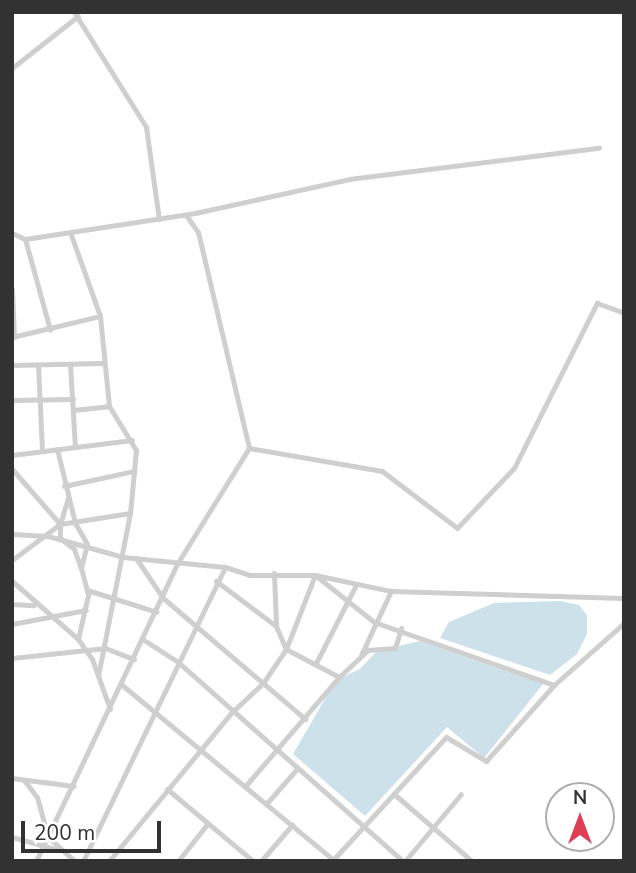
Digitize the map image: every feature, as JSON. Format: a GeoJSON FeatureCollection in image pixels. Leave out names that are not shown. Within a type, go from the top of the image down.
{"type":"FeatureCollection","features":[{"type":"Feature","properties":{"kind":"street"},"geometry":{"type":"LineString","coordinates":[[12,68],[76,14],[146,127],[159,219]]}},
{"type":"Feature","properties":{"kind":"street"},"geometry":{"type":"LineString","coordinates":[[12,233],[25,239],[186,215],[349,179],[599,148]]}},
{"type":"Feature","properties":{"kind":"street"},"geometry":{"type":"LineString","coordinates":[[36,861],[144,640],[177,564],[248,448],[198,232],[186,215]]}},
{"type":"Feature","properties":{"kind":"street"},"geometry":{"type":"LineString","coordinates":[[71,232],[100,316],[102,363],[109,406],[132,440],[134,471],[123,557],[112,596],[106,648],[98,676]]}},
{"type":"Feature","properties":{"kind":"street"},"geometry":{"type":"LineString","coordinates":[[25,239],[50,330]]}},
{"type":"Feature","properties":{"kind":"street"},"geometry":{"type":"LineString","coordinates":[[12,289],[13,337],[100,316]]}},
{"type":"Feature","properties":{"kind":"street"},"geometry":{"type":"LineString","coordinates":[[248,448],[382,471],[457,528],[514,468],[597,303],[624,313]]}},
{"type":"Feature","properties":{"kind":"street"},"geometry":{"type":"LineString","coordinates":[[12,365],[102,363]]}},
{"type":"Feature","properties":{"kind":"street"},"geometry":{"type":"LineString","coordinates":[[71,364],[75,447]]}},
{"type":"Feature","properties":{"kind":"street"},"geometry":{"type":"LineString","coordinates":[[38,365],[42,451]]}},
{"type":"Feature","properties":{"kind":"street"},"geometry":{"type":"LineString","coordinates":[[12,400],[73,399]]}},
{"type":"Feature","properties":{"kind":"street"},"geometry":{"type":"LineString","coordinates":[[73,410],[109,406]]}},
{"type":"Feature","properties":{"kind":"street"},"geometry":{"type":"LineString","coordinates":[[12,455],[132,440]]}},
{"type":"Feature","properties":{"kind":"street"},"geometry":{"type":"LineString","coordinates":[[57,449],[75,523],[87,544],[81,568]]}},
{"type":"Feature","properties":{"kind":"street"},"geometry":{"type":"LineString","coordinates":[[12,469],[60,524]]}},
{"type":"Feature","properties":{"kind":"street"},"geometry":{"type":"LineString","coordinates":[[64,486],[134,471]]}},
{"type":"Feature","properties":{"kind":"street"},"geometry":{"type":"LineString","coordinates":[[60,538],[60,524],[68,498]]}},
{"type":"Feature","properties":{"kind":"street"},"geometry":{"type":"LineString","coordinates":[[12,560],[48,536],[60,524],[130,513]]}},
{"type":"Feature","properties":{"kind":"street"},"geometry":{"type":"LineString","coordinates":[[12,534],[60,538],[123,557],[225,567],[249,575],[315,575],[391,591],[624,598]]}},
{"type":"Feature","properties":{"kind":"street"},"geometry":{"type":"LineString","coordinates":[[60,538],[75,549],[87,590],[86,610],[78,639]]}},
{"type":"Feature","properties":{"kind":"street"},"geometry":{"type":"LineString","coordinates":[[136,558],[163,598],[305,719]]}},
{"type":"Feature","properties":{"kind":"street"},"geometry":{"type":"LineString","coordinates":[[83,861],[225,567]]}},
{"type":"Feature","properties":{"kind":"street"},"geometry":{"type":"LineString","coordinates":[[274,573],[276,626],[286,649],[339,677]]}},
{"type":"Feature","properties":{"kind":"street"},"geometry":{"type":"LineString","coordinates":[[315,575],[374,622],[401,628],[554,685]]}},
{"type":"Feature","properties":{"kind":"street"},"geometry":{"type":"LineString","coordinates":[[109,861],[231,713],[263,684],[286,649],[315,575]]}},
{"type":"Feature","properties":{"kind":"street"},"geometry":{"type":"LineString","coordinates":[[12,581],[34,605],[52,615],[87,650],[110,709]]}},
{"type":"Feature","properties":{"kind":"street"},"geometry":{"type":"LineString","coordinates":[[216,581],[276,626]]}},
{"type":"Feature","properties":{"kind":"street"},"geometry":{"type":"LineString","coordinates":[[316,663],[356,585]]}},
{"type":"Feature","properties":{"kind":"street"},"geometry":{"type":"LineString","coordinates":[[87,590],[157,612]]}},
{"type":"Feature","properties":{"kind":"street"},"geometry":{"type":"LineString","coordinates":[[247,784],[361,655],[374,622],[391,591]]}},
{"type":"Feature","properties":{"kind":"street"},"geometry":{"type":"LineString","coordinates":[[12,604],[34,605]]}},
{"type":"Feature","properties":{"kind":"street"},"geometry":{"type":"LineString","coordinates":[[12,624],[86,610]]}},
{"type":"Feature","properties":{"kind":"street"},"geometry":{"type":"LineString","coordinates":[[122,685],[156,709],[247,784],[333,860],[450,736],[486,761],[554,685],[624,623]]}},
{"type":"Feature","properties":{"kind":"street"},"geometry":{"type":"LineString","coordinates":[[361,655],[395,648],[403,636],[401,628]]}},
{"type":"Feature","properties":{"kind":"street"},"geometry":{"type":"LineString","coordinates":[[144,640],[178,662],[274,753],[404,861],[461,794]]}},
{"type":"Feature","properties":{"kind":"street"},"geometry":{"type":"LineString","coordinates":[[12,658],[106,648],[134,659]]}},
{"type":"Feature","properties":{"kind":"street"},"geometry":{"type":"LineString","coordinates":[[267,803],[295,771]]}},
{"type":"Feature","properties":{"kind":"street"},"geometry":{"type":"LineString","coordinates":[[12,778],[73,786]]}},
{"type":"Feature","properties":{"kind":"street"},"geometry":{"type":"LineString","coordinates":[[24,780],[37,797],[48,837],[75,861]]}},
{"type":"Feature","properties":{"kind":"street"},"geometry":{"type":"LineString","coordinates":[[167,789],[253,861]]}},
{"type":"Feature","properties":{"kind":"street"},"geometry":{"type":"LineString","coordinates":[[394,794],[471,861]]}},
{"type":"Feature","properties":{"kind":"street"},"geometry":{"type":"LineString","coordinates":[[178,861],[208,823]]}},
{"type":"Feature","properties":{"kind":"street"},"geometry":{"type":"LineString","coordinates":[[261,861],[292,825]]}},
{"type":"Feature","properties":{"kind":"street"},"geometry":{"type":"LineString","coordinates":[[12,837],[43,848],[60,850]]}},
{"type":"Feature","properties":{"kind":"water"},"geometry":{"type":"Polygon","coordinates":[[[560,601],[579,605],[587,615],[587,634],[577,654],[550,675],[440,638],[449,622],[494,603],[560,601]]]}},
{"type":"Feature","properties":{"kind":"water"},"geometry":{"type":"Polygon","coordinates":[[[420,641],[543,684],[484,758],[447,727],[365,816],[293,754],[336,680],[360,669],[377,651],[420,641]]]}}]}
